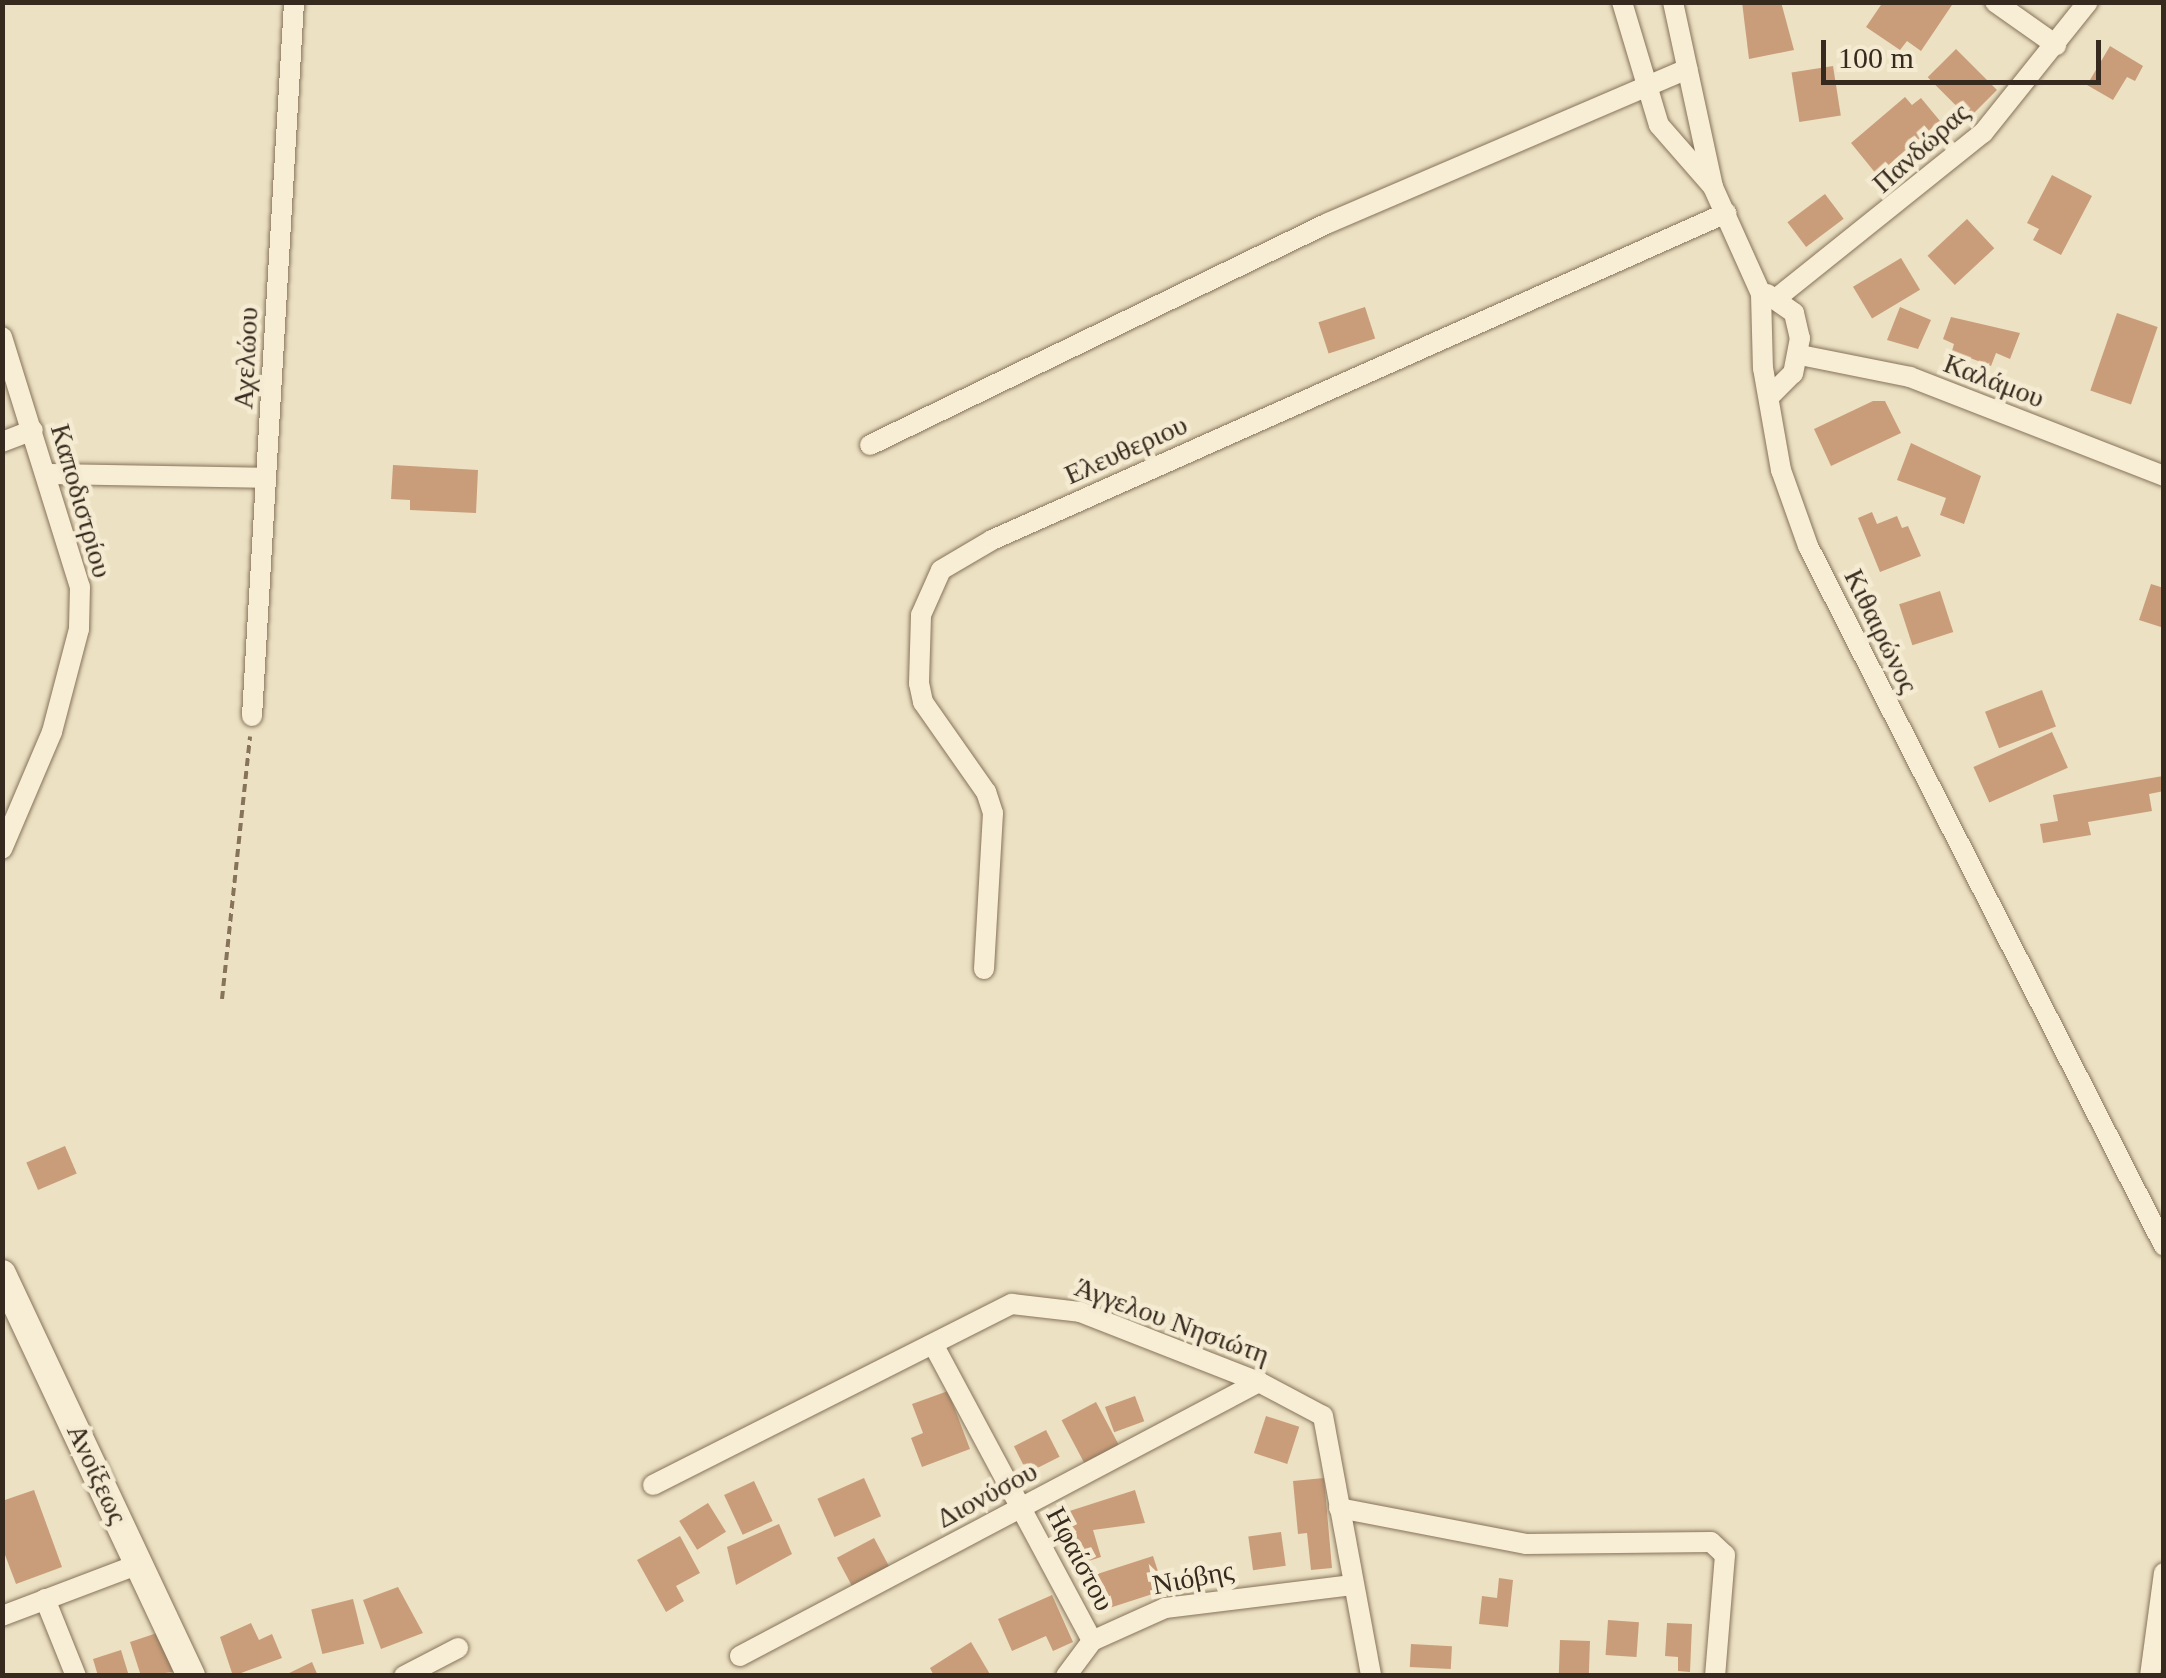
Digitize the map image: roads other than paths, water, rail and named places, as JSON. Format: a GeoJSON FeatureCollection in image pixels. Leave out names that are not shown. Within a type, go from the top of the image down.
{"type":"FeatureCollection","features":[{"type":"Feature","properties":{"kind":"street","name":"Αχελώου"},"geometry":{"type":"LineString","coordinates":[[252,716],[294,2]]}},
{"type":"Feature","properties":{"kind":"street"},"geometry":{"type":"LineString","coordinates":[[1622,2],[1659,126],[1713,188]]}},
{"type":"Feature","properties":{"kind":"street","name":"Κιθαιρώνος"},"geometry":{"type":"LineString","coordinates":[[1673,2],[1713,188],[1769,295],[1757,318],[1781,470],[1808,546],[2164,1246]]}},
{"type":"Feature","properties":{"kind":"street"},"geometry":{"type":"LineString","coordinates":[[1995,2],[2056,44]]}},
{"type":"Feature","properties":{"kind":"street","name":"Πανδώρας"},"geometry":{"type":"LineString","coordinates":[[1769,295],[1983,133],[2088,2]]}},
{"type":"Feature","properties":{"kind":"street"},"geometry":{"type":"LineString","coordinates":[[870,445],[1345,215],[1688,69]]}},
{"type":"Feature","properties":{"kind":"street","name":"Ελευθεριου"},"geometry":{"type":"LineString","coordinates":[[984,969],[993,813],[986,792],[923,702],[919,683],[921,615],[941,570],[992,540],[1726,213]]}},
{"type":"Feature","properties":{"kind":"street"},"geometry":{"type":"LineString","coordinates":[[1769,295],[1794,313],[1800,355],[1793,374],[1771,395]]}},
{"type":"Feature","properties":{"kind":"street","name":"Καποδιστρίου"},"geometry":{"type":"LineString","coordinates":[[2,338],[80,588],[80,629],[52,732],[2,850]]}},
{"type":"Feature","properties":{"kind":"street","name":"Καλάμου"},"geometry":{"type":"LineString","coordinates":[[1800,355],[1910,377],[2164,476]]}},
{"type":"Feature","properties":{"kind":"street"},"geometry":{"type":"LineString","coordinates":[[2,442],[33,430]]}},
{"type":"Feature","properties":{"kind":"street"},"geometry":{"type":"LineString","coordinates":[[47,474],[266,478]]}},
{"type":"Feature","properties":{"kind":"street","name":"Ανοίξεως"},"geometry":{"type":"LineString","coordinates":[[2,1274],[191,1676]]}},
{"type":"Feature","properties":{"kind":"street","name":"Άγγελου Νησιώτη"},"geometry":{"type":"LineString","coordinates":[[653,1485],[1012,1304],[1080,1312],[1259,1382],[1323,1416],[1365,1673]]}},
{"type":"Feature","properties":{"kind":"street","name":"Ηφαίστου"},"geometry":{"type":"LineString","coordinates":[[934,1344],[1092,1642]]}},
{"type":"Feature","properties":{"kind":"street","name":"Διονύσου"},"geometry":{"type":"LineString","coordinates":[[740,1656],[1259,1382]]}},
{"type":"Feature","properties":{"kind":"street"},"geometry":{"type":"LineString","coordinates":[[1339,1508],[1526,1544],[1711,1542],[1725,1556],[1715,1676]]}},
{"type":"Feature","properties":{"kind":"street"},"geometry":{"type":"LineString","coordinates":[[2,1616],[139,1564]]}},
{"type":"Feature","properties":{"kind":"street"},"geometry":{"type":"LineString","coordinates":[[2150,1676],[2164,1573]]}},
{"type":"Feature","properties":{"kind":"street","name":"Νιόβης"},"geometry":{"type":"LineString","coordinates":[[1066,1676],[1092,1642],[1165,1608],[1353,1585]]}},
{"type":"Feature","properties":{"kind":"street"},"geometry":{"type":"LineString","coordinates":[[46,1599],[76,1676]]}},
{"type":"Feature","properties":{"kind":"street"},"geometry":{"type":"LineString","coordinates":[[404,1676],[458,1648]]}}]}
